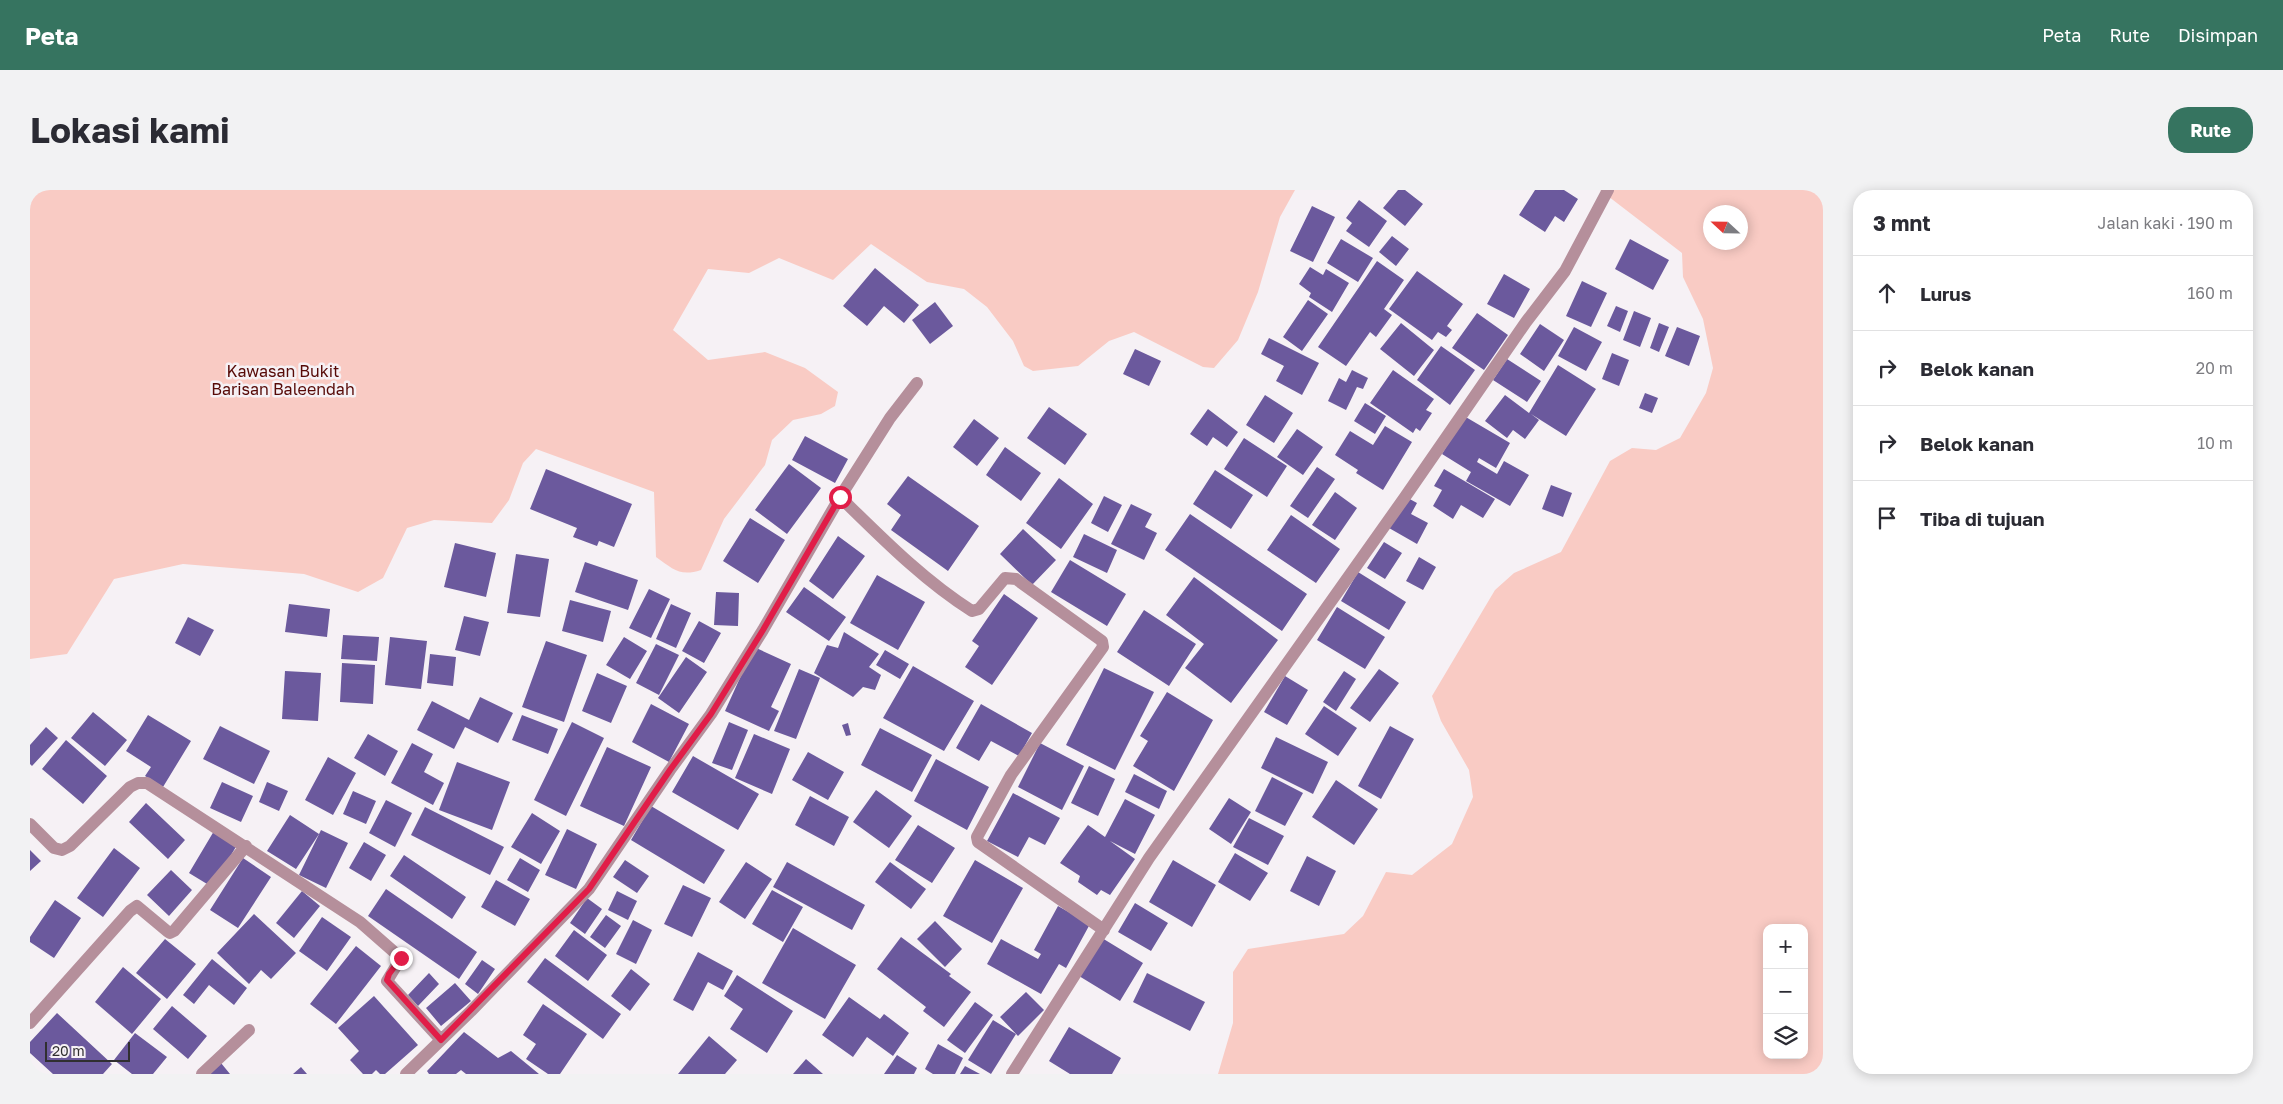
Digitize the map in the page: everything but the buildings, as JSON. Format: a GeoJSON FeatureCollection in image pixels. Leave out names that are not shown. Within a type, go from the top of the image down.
{"type":"FeatureCollection","features":[{"type":"Feature","properties":{"kind":"street"},"geometry":{"type":"LineString","coordinates":[[1012,1074],[1155,850],[1405,497],[1526,322],[1565,271],[1608,190]]}},
{"type":"Feature","properties":{"kind":"street"},"geometry":{"type":"LineString","coordinates":[[410,1073],[589,889],[670,770],[711,714],[763,630],[840,497],[890,418],[917,383]]}},
{"type":"Feature","properties":{"kind":"street"},"geometry":{"type":"LineString","coordinates":[[840,497],[889,544],[956,601],[972,611],[980,609],[1005,578],[1016,579],[1102,641],[1103,647],[1011,775],[977,837],[978,842],[1104,930]]}},
{"type":"Feature","properties":{"kind":"street"},"geometry":{"type":"LineString","coordinates":[[30,824],[54,848],[62,850],[70,846],[130,787],[138,783],[147,783],[360,922],[401,958],[389,974],[387,980],[441,1040]]}},
{"type":"Feature","properties":{"kind":"street"},"geometry":{"type":"LineString","coordinates":[[30,1023],[130,911],[137,906],[167,931],[170,933],[174,931],[246,846]]}},
{"type":"Feature","properties":{"kind":"street"},"geometry":{"type":"LineString","coordinates":[[202,1074],[249,1030]]}},
{"type":"Feature","properties":{"kind":"green space","name":"Kawasan Bukit Barisan Baleendah"},"geometry":{"type":"Polygon","coordinates":[[[30,190],[1295,190],[1280,217],[1258,292],[1238,340],[1214,368],[1203,367],[1134,332],[1109,341],[1078,366],[1033,371],[1024,366],[1013,341],[987,307],[964,289],[927,282],[871,244],[833,280],[779,258],[749,273],[708,269],[673,330],[708,360],[765,352],[805,368],[838,392],[835,406],[821,414],[793,420],[772,440],[765,465],[724,519],[701,570],[688,573],[677,571],[656,557],[654,492],[536,449],[523,463],[509,500],[492,523],[434,520],[407,528],[383,578],[358,592],[304,574],[183,564],[114,579],[67,654],[30,659],[30,190]]]}},
{"type":"Feature","properties":{"kind":"green space"},"geometry":{"type":"Polygon","coordinates":[[[1600,190],[1823,190],[1823,1074],[1218,1074],[1233,1023],[1233,972],[1248,949],[1344,934],[1363,916],[1386,872],[1412,875],[1452,844],[1473,797],[1469,770],[1441,721],[1432,696],[1495,590],[1514,573],[1561,552],[1610,461],[1632,448],[1656,450],[1680,438],[1706,393],[1713,368],[1703,319],[1683,277],[1682,253],[1600,190]]]}},
{"type":"Feature","properties":{"kind":"route"},"geometry":{"type":"LineString","coordinates":[[401,958],[387,977],[387,980],[441,1040],[589,889],[670,770],[711,714],[763,630],[840,497]]}}]}
